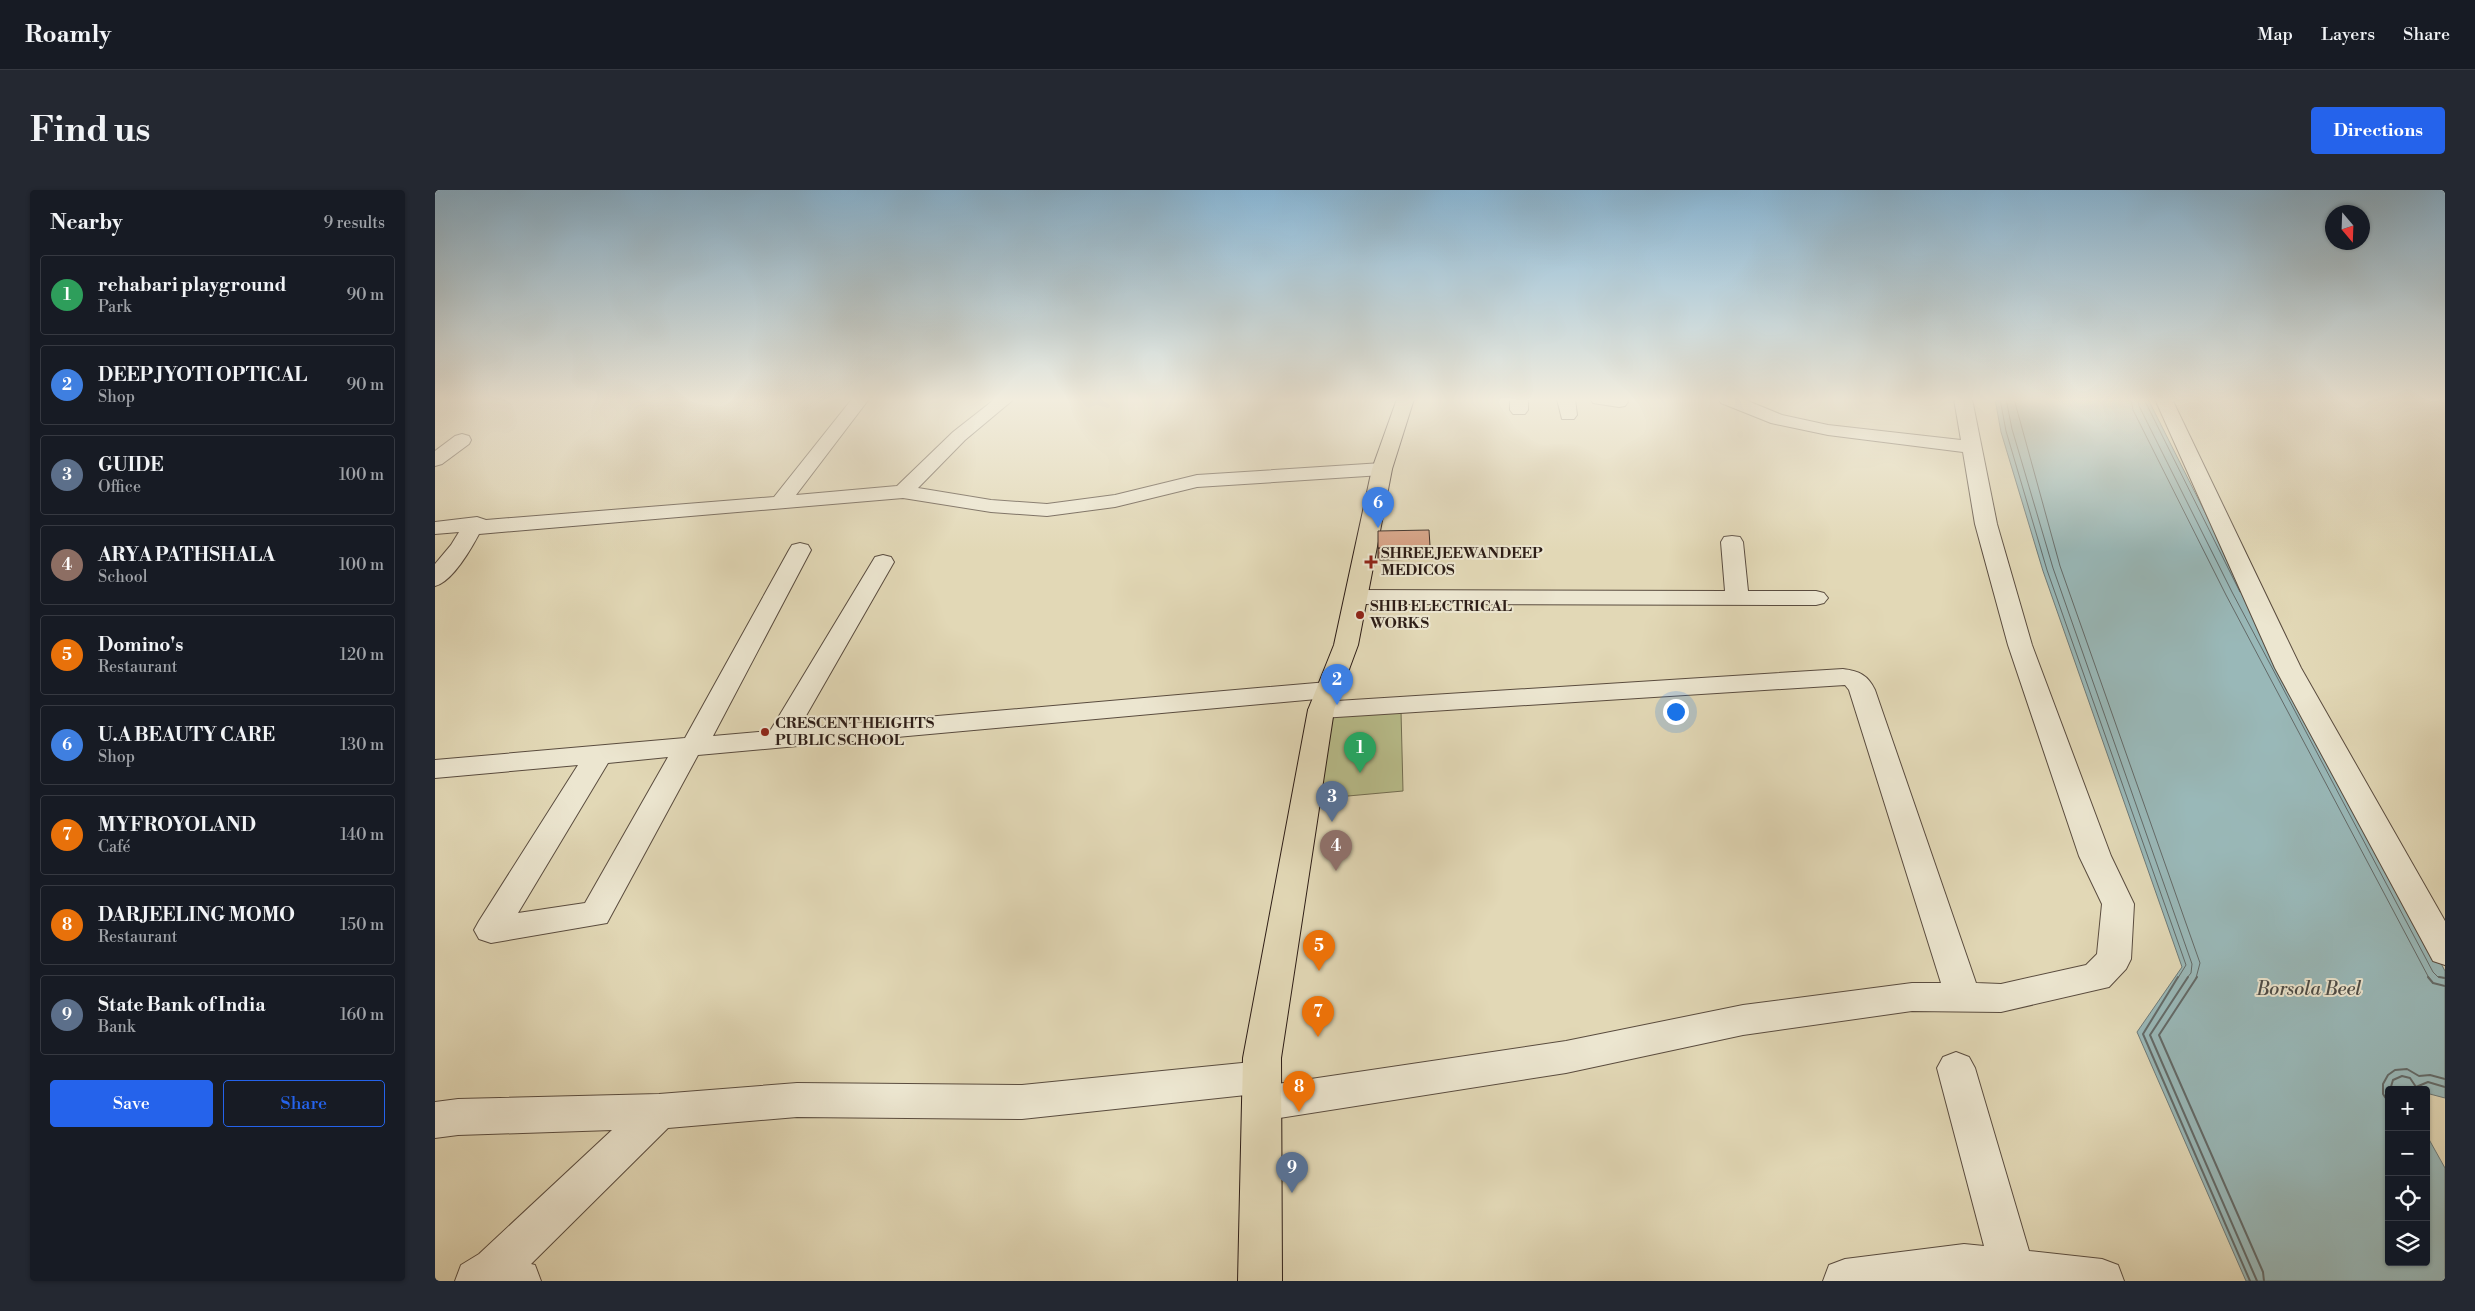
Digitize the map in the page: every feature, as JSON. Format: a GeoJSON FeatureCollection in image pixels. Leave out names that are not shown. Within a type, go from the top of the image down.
{"type":"FeatureCollection","features":[{"type":"Feature","properties":{"kind":"main road"},"geometry":{"type":"LineString","coordinates":[[1260,1281],[1262,1058],[1324,700],[1346,645],[1382,469],[1389,450]]}},
{"type":"Feature","properties":{"kind":"street"},"geometry":{"type":"LineString","coordinates":[[435,460],[449,450]]}},
{"type":"Feature","properties":{"kind":"street"},"geometry":{"type":"LineString","coordinates":[[780,502],[821,450]]}},
{"type":"Feature","properties":{"kind":"street"},"geometry":{"type":"LineString","coordinates":[[903,492],[945,450]]}},
{"type":"Feature","properties":{"kind":"street"},"geometry":{"type":"LineString","coordinates":[[435,1120],[458,1117],[659,1111],[797,1100],[1022,1102],[1262,1091],[1567,1058],[1743,1020],[1912,997],[2001,998],[2097,977],[2114,959],[2117,904],[2095,856],[2019,644],[1986,524],[1973,450]]}},
{"type":"Feature","properties":{"kind":"street"},"geometry":{"type":"LineString","coordinates":[[2186,450],[2288,668],[2445,952]]}},
{"type":"Feature","properties":{"kind":"street"},"geometry":{"type":"LineString","coordinates":[[471,528],[903,492],[991,506],[1047,510],[1115,501],[1197,481],[1382,469]]}},
{"type":"Feature","properties":{"kind":"street"},"geometry":{"type":"LineString","coordinates":[[435,528],[477,523],[471,528],[461,547],[438,571]]}},
{"type":"Feature","properties":{"kind":"street"},"geometry":{"type":"LineString","coordinates":[[1732,542],[1737,597]]}},
{"type":"Feature","properties":{"kind":"street"},"geometry":{"type":"LineString","coordinates":[[599,754],[491,930],[595,914],[800,550]]}},
{"type":"Feature","properties":{"kind":"street"},"geometry":{"type":"LineString","coordinates":[[779,739],[883,562]]}},
{"type":"Feature","properties":{"kind":"street"},"geometry":{"type":"LineString","coordinates":[[1357,597],[1816,598]]}},
{"type":"Feature","properties":{"kind":"street"},"geometry":{"type":"LineString","coordinates":[[435,769],[779,739],[1324,700],[1854,678],[1862,690],[1963,998]]}},
{"type":"Feature","properties":{"kind":"street"},"geometry":{"type":"LineString","coordinates":[[1956,1068],[2013,1271]]}},
{"type":"Feature","properties":{"kind":"street"},"geometry":{"type":"LineString","coordinates":[[497,1277],[659,1111]]}},
{"type":"Feature","properties":{"kind":"street"},"geometry":{"type":"LineString","coordinates":[[1845,1281],[1964,1266],[2102,1281]]}},
{"type":"Feature","properties":{"kind":"green space"},"geometry":{"type":"Polygon","coordinates":[[[1401,711],[1403,791],[1315,799],[1326,715],[1401,711]]]}},
{"type":"Feature","properties":{"kind":"water","name":"Borsola Beel"},"geometry":{"type":"Polygon","coordinates":[[[2006,450],[2174,450],[2242,586],[2445,971],[2445,1098],[2430,1094],[2430,1086],[2385,1086],[2385,1266],[2430,1266],[2430,1141],[2445,1168],[2445,1281],[2246,1281],[2137,1032],[2182,967],[2043,571],[2006,450]]]}},
{"type":"Feature","properties":{"kind":"building"},"geometry":{"type":"Polygon","coordinates":[[[1429,530],[1430,546],[1378,548],[1378,531],[1429,530]]]}},
{"type":"Feature","properties":{"kind":"place","name":"U.A BEAUTY CARE"},"geometry":{"type":"Point","coordinates":[1378,528]}},
{"type":"Feature","properties":{"kind":"place","name":"SHREE JEEWANDEEP MEDICOS"},"geometry":{"type":"Point","coordinates":[1371,562]}},
{"type":"Feature","properties":{"kind":"place","name":"SHIB ELECTRICAL WORKS"},"geometry":{"type":"Point","coordinates":[1360,615]}},
{"type":"Feature","properties":{"kind":"place","name":"DEEP JYOTI OPTICAL"},"geometry":{"type":"Point","coordinates":[1337,705]}},
{"type":"Feature","properties":{"kind":"place","name":"CRESCENT HEIGHTS PUBLIC SCHOOL"},"geometry":{"type":"Point","coordinates":[765,732]}},
{"type":"Feature","properties":{"kind":"place","name":"rehabari playground"},"geometry":{"type":"Point","coordinates":[1360,773]}},
{"type":"Feature","properties":{"kind":"place","name":"GUIDE"},"geometry":{"type":"Point","coordinates":[1332,822]}},
{"type":"Feature","properties":{"kind":"place","name":"ARYA PATHSHALA"},"geometry":{"type":"Point","coordinates":[1336,871]}},
{"type":"Feature","properties":{"kind":"place","name":"Domino's"},"geometry":{"type":"Point","coordinates":[1319,971]}},
{"type":"Feature","properties":{"kind":"place","name":"MYFROYOLAND"},"geometry":{"type":"Point","coordinates":[1318,1037]}},
{"type":"Feature","properties":{"kind":"place","name":"DARJEELING MOMO"},"geometry":{"type":"Point","coordinates":[1299,1112]}},
{"type":"Feature","properties":{"kind":"place","name":"State Bank of India"},"geometry":{"type":"Point","coordinates":[1292,1193]}}]}
